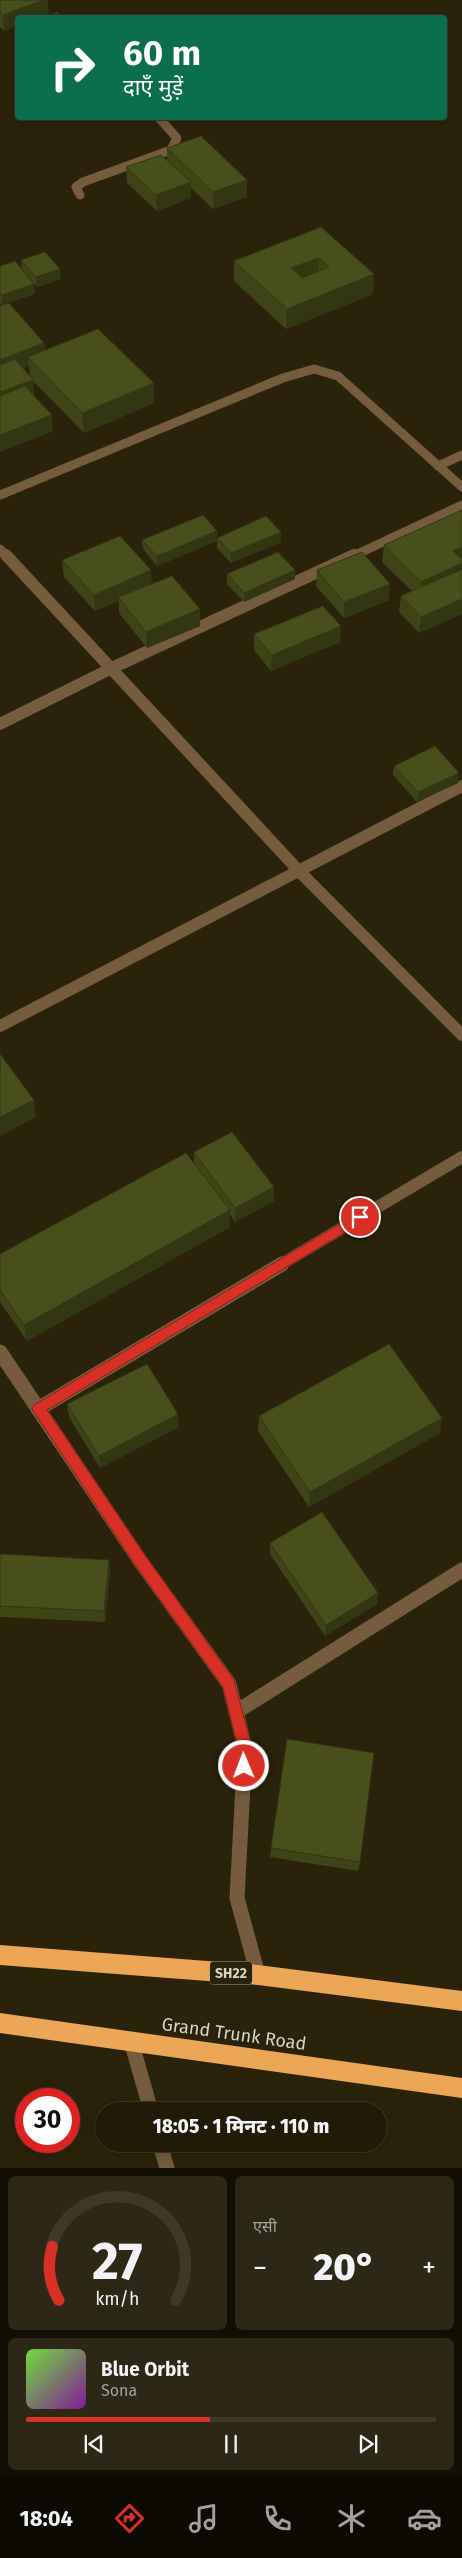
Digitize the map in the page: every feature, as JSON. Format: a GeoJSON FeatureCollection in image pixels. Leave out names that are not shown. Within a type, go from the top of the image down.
{"type":"FeatureCollection","features":[{"type":"Feature","properties":{"kind":"highway","name":"SH22"},"geometry":{"type":"LineString","coordinates":[[0,1955],[258,1975],[462,2001]]}},
{"type":"Feature","properties":{"kind":"highway","name":"Grand Trunk Road"},"geometry":{"type":"LineString","coordinates":[[0,2024],[462,2088]]}},
{"type":"Feature","properties":{"kind":"street"},"geometry":{"type":"LineString","coordinates":[[80,194],[76,187],[82,182],[171,150],[177,138],[161,120]]}},
{"type":"Feature","properties":{"kind":"street"},"geometry":{"type":"LineString","coordinates":[[0,495],[283,378],[314,369],[338,376],[462,488]]}},
{"type":"Feature","properties":{"kind":"street"},"geometry":{"type":"LineString","coordinates":[[438,466],[462,454]]}},
{"type":"Feature","properties":{"kind":"street"},"geometry":{"type":"LineString","coordinates":[[0,724],[112,668],[462,505]]}},
{"type":"Feature","properties":{"kind":"street"},"geometry":{"type":"LineString","coordinates":[[0,549],[298,870],[462,1035]]}},
{"type":"Feature","properties":{"kind":"street"},"geometry":{"type":"LineString","coordinates":[[0,1026],[462,786]]}},
{"type":"Feature","properties":{"kind":"street"},"geometry":{"type":"LineString","coordinates":[[38,1409],[462,1157]]}},
{"type":"Feature","properties":{"kind":"street"},"geometry":{"type":"LineString","coordinates":[[0,1352],[141,1562],[230,1684],[245,1748],[237,1898],[258,1975]]}},
{"type":"Feature","properties":{"kind":"street"},"geometry":{"type":"LineString","coordinates":[[236,1712],[462,1570]]}},
{"type":"Feature","properties":{"kind":"street"},"geometry":{"type":"LineString","coordinates":[[131,2041],[148,2102]]}},
{"type":"Feature","properties":{"kind":"street"},"geometry":{"type":"LineString","coordinates":[[162,2152],[166,2168]]}},
{"type":"Feature","properties":{"kind":"building"},"geometry":{"type":"Polygon","coordinates":[[[0,0],[44,0],[3,15],[0,12],[0,0]]]}},
{"type":"Feature","properties":{"kind":"building"},"geometry":{"type":"Polygon","coordinates":[[[57,12],[60,15],[48,15],[57,12]]]}},
{"type":"Feature","properties":{"kind":"building"},"geometry":{"type":"Polygon","coordinates":[[[201,136],[247,180],[213,192],[167,148],[201,136]]]}},
{"type":"Feature","properties":{"kind":"building"},"geometry":{"type":"Polygon","coordinates":[[[161,155],[191,182],[156,195],[126,167],[161,155]]]}},
{"type":"Feature","properties":{"kind":"building"},"geometry":{"type":"Polygon","coordinates":[[[321,227],[374,274],[287,309],[234,261],[321,227]],[[319,258],[291,268],[302,278],[329,267],[319,258]]]}},
{"type":"Feature","properties":{"kind":"building"},"geometry":{"type":"Polygon","coordinates":[[[45,252],[60,269],[36,277],[21,260],[45,252]]]}},
{"type":"Feature","properties":{"kind":"building"},"geometry":{"type":"Polygon","coordinates":[[[15,261],[34,284],[2,295],[0,293],[0,266],[15,261]]]}},
{"type":"Feature","properties":{"kind":"building"},"geometry":{"type":"Polygon","coordinates":[[[9,303],[44,343],[0,360],[0,306],[9,303]]]}},
{"type":"Feature","properties":{"kind":"building"},"geometry":{"type":"Polygon","coordinates":[[[98,329],[154,383],[82,413],[28,357],[98,329]]]}},
{"type":"Feature","properties":{"kind":"building"},"geometry":{"type":"Polygon","coordinates":[[[15,359],[33,380],[0,392],[0,365],[15,359]]]}},
{"type":"Feature","properties":{"kind":"building"},"geometry":{"type":"Polygon","coordinates":[[[25,386],[52,415],[0,435],[0,396],[25,386]]]}},
{"type":"Feature","properties":{"kind":"building"},"geometry":{"type":"Polygon","coordinates":[[[462,510],[462,547],[453,551],[462,559],[462,563],[421,582],[384,545],[462,510]]]}},
{"type":"Feature","properties":{"kind":"building"},"geometry":{"type":"Polygon","coordinates":[[[203,515],[217,531],[157,556],[142,540],[203,515]]]}},
{"type":"Feature","properties":{"kind":"building"},"geometry":{"type":"Polygon","coordinates":[[[266,516],[281,532],[231,553],[217,538],[266,516]]]}},
{"type":"Feature","properties":{"kind":"building"},"geometry":{"type":"Polygon","coordinates":[[[120,536],[151,570],[94,595],[62,560],[120,536]]]}},
{"type":"Feature","properties":{"kind":"building"},"geometry":{"type":"Polygon","coordinates":[[[278,552],[295,570],[244,593],[227,574],[278,552]]]}},
{"type":"Feature","properties":{"kind":"building"},"geometry":{"type":"Polygon","coordinates":[[[362,552],[390,584],[344,602],[317,570],[362,552]]]}},
{"type":"Feature","properties":{"kind":"building"},"geometry":{"type":"Polygon","coordinates":[[[462,569],[462,599],[421,617],[401,596],[462,569]]]}},
{"type":"Feature","properties":{"kind":"building"},"geometry":{"type":"Polygon","coordinates":[[[172,576],[200,609],[146,632],[118,597],[172,576]]]}},
{"type":"Feature","properties":{"kind":"building"},"geometry":{"type":"Polygon","coordinates":[[[323,606],[341,626],[272,655],[254,634],[323,606]]]}},
{"type":"Feature","properties":{"kind":"building"},"geometry":{"type":"Polygon","coordinates":[[[435,746],[459,773],[418,792],[394,766],[435,746]]]}},
{"type":"Feature","properties":{"kind":"building"},"geometry":{"type":"Polygon","coordinates":[[[0,1054],[34,1100],[0,1117],[0,1054]]]}},
{"type":"Feature","properties":{"kind":"building"},"geometry":{"type":"Polygon","coordinates":[[[232,1132],[274,1187],[235,1208],[194,1152],[232,1132]]]}},
{"type":"Feature","properties":{"kind":"building"},"geometry":{"type":"Polygon","coordinates":[[[186,1153],[230,1210],[24,1325],[0,1290],[0,1254],[186,1153]]]}},
{"type":"Feature","properties":{"kind":"building"},"geometry":{"type":"Polygon","coordinates":[[[389,1344],[442,1418],[310,1492],[259,1416],[389,1344]]]}},
{"type":"Feature","properties":{"kind":"building"},"geometry":{"type":"Polygon","coordinates":[[[147,1364],[178,1414],[99,1456],[67,1404],[147,1364]]]}},
{"type":"Feature","properties":{"kind":"building"},"geometry":{"type":"Polygon","coordinates":[[[322,1512],[378,1593],[326,1625],[270,1543],[322,1512]]]}},
{"type":"Feature","properties":{"kind":"building"},"geometry":{"type":"Polygon","coordinates":[[[0,1554],[109,1560],[104,1611],[0,1606],[0,1554]]]}},
{"type":"Feature","properties":{"kind":"building"},"geometry":{"type":"Polygon","coordinates":[[[287,1739],[374,1753],[360,1862],[271,1848],[287,1739]]]}},
{"type":"Feature","properties":{"kind":"route"},"geometry":{"type":"LineString","coordinates":[[244,1766],[245,1748],[230,1684],[141,1562],[38,1409],[360,1217]]}}]}
